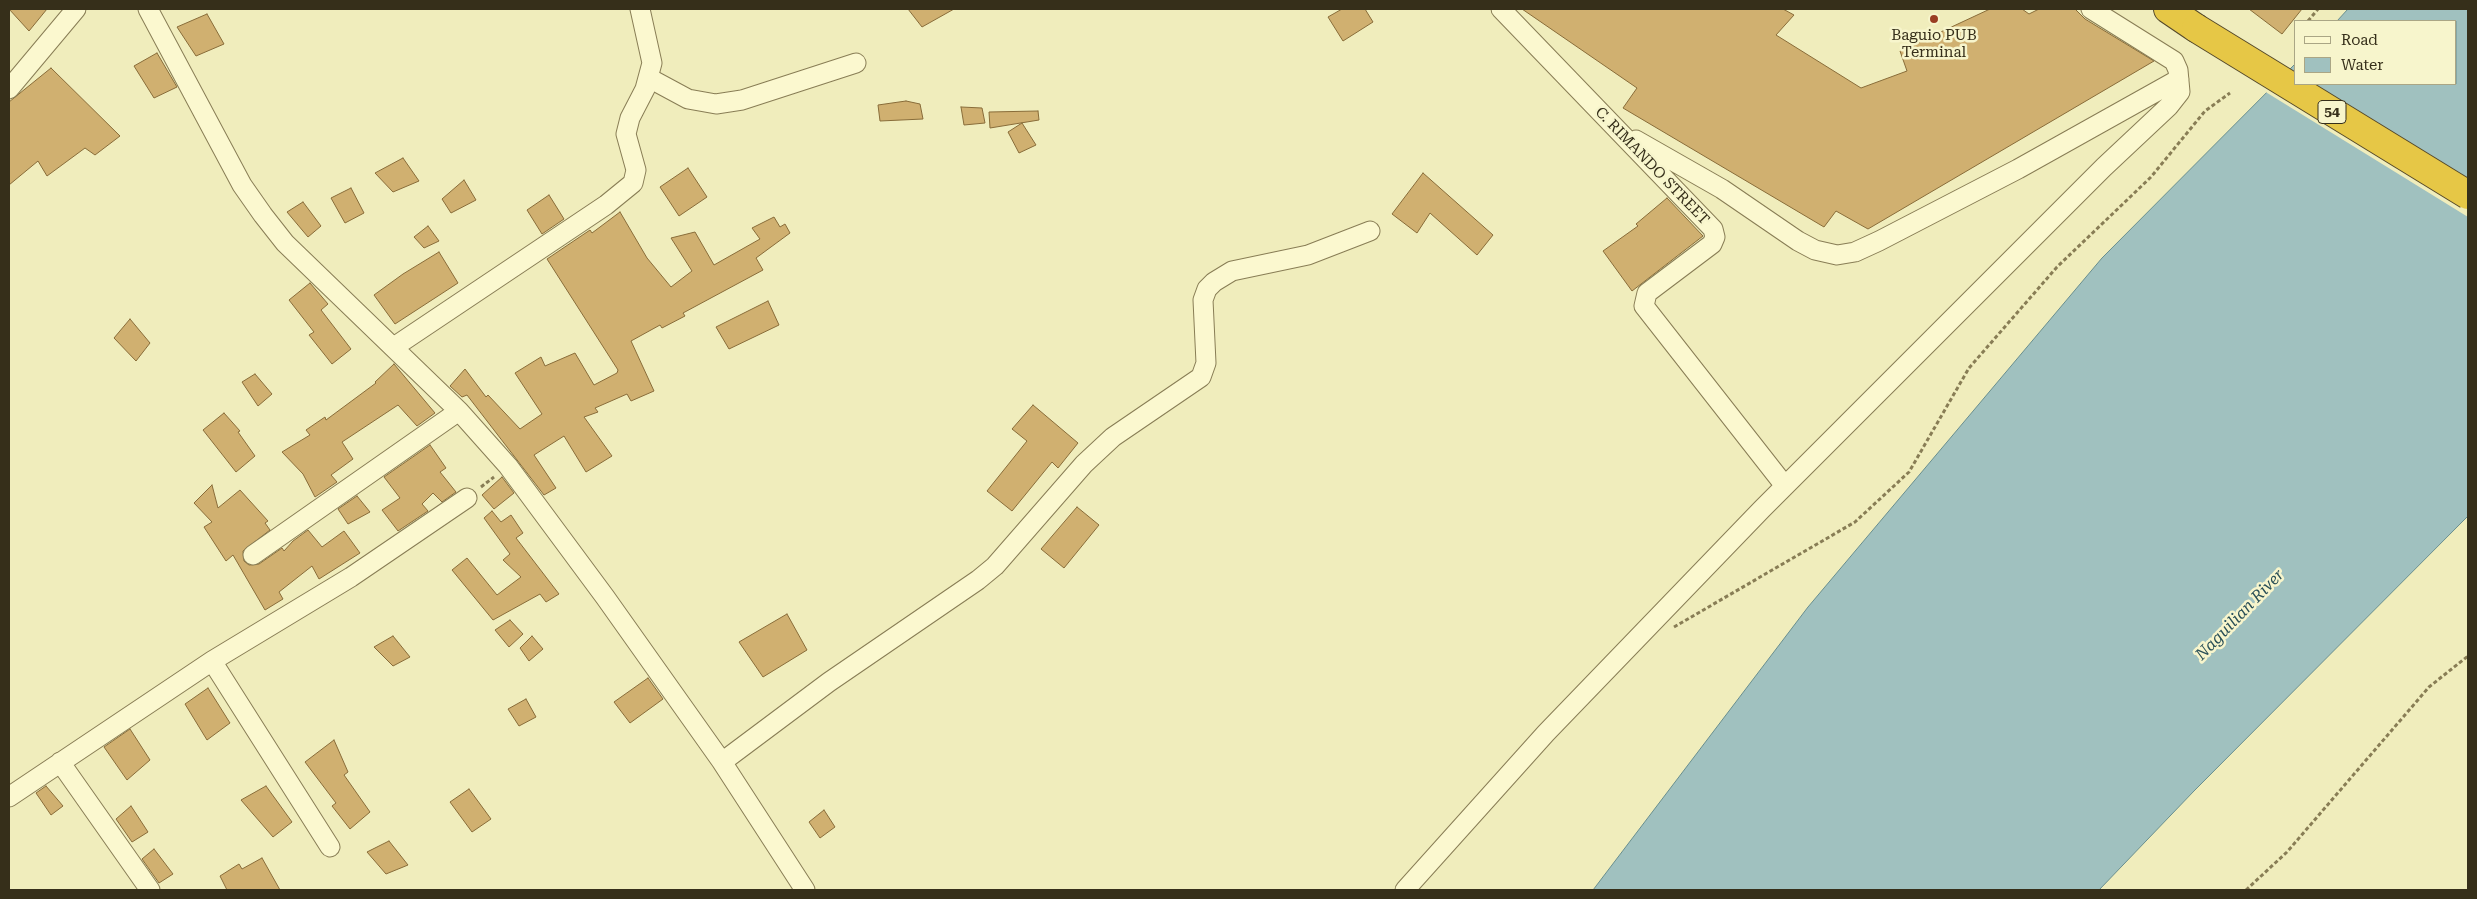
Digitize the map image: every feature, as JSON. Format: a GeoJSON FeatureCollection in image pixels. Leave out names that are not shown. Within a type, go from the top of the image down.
{"type":"FeatureCollection","features":[{"type":"Feature","properties":{"kind":"highway","name":"54"},"geometry":{"type":"LineString","coordinates":[[2168,9],[2468,195]]}},
{"type":"Feature","properties":{"kind":"street"},"geometry":{"type":"LineString","coordinates":[[9,89],[76,9]]}},
{"type":"Feature","properties":{"kind":"street"},"geometry":{"type":"LineString","coordinates":[[148,9],[242,184],[263,215],[306,264],[394,347],[458,411],[508,466],[605,597],[722,762],[805,890]]}},
{"type":"Feature","properties":{"kind":"street"},"geometry":{"type":"LineString","coordinates":[[394,347],[606,205],[633,184],[636,170],[626,134],[630,118],[649,78],[652,63],[640,9]]}},
{"type":"Feature","properties":{"kind":"street","name":"C. RIMANDO STREET"},"geometry":{"type":"LineString","coordinates":[[1501,9],[1713,230],[1715,237],[1712,244],[1647,293],[1644,306],[1785,486]]}},
{"type":"Feature","properties":{"kind":"street"},"geometry":{"type":"LineString","coordinates":[[1405,890],[1546,732],[1785,486],[2097,174],[2169,106],[2180,92],[2174,61],[2091,9]]}},
{"type":"Feature","properties":{"kind":"street"},"geometry":{"type":"LineString","coordinates":[[649,78],[688,99],[716,104],[742,100],[856,63]]}},
{"type":"Feature","properties":{"kind":"street"},"geometry":{"type":"LineString","coordinates":[[1618,130],[1722,189],[1798,242],[1815,250],[1838,255],[1855,252],[1879,241],[2018,170],[2179,80]]}},
{"type":"Feature","properties":{"kind":"street"},"geometry":{"type":"LineString","coordinates":[[722,762],[829,682],[978,580],[995,566],[1084,464],[1113,437],[1201,377],[1206,363],[1203,300],[1207,289],[1222,275],[1232,271],[1308,255],[1370,231]]}},
{"type":"Feature","properties":{"kind":"street"},"geometry":{"type":"LineString","coordinates":[[253,555],[458,411]]}},
{"type":"Feature","properties":{"kind":"street"},"geometry":{"type":"LineString","coordinates":[[9,798],[212,661],[352,577],[467,498]]}},
{"type":"Feature","properties":{"kind":"street"},"geometry":{"type":"LineString","coordinates":[[212,661],[330,848]]}},
{"type":"Feature","properties":{"kind":"street"},"geometry":{"type":"LineString","coordinates":[[60,762],[150,890]]}},
{"type":"Feature","properties":{"kind":"path"},"geometry":{"type":"LineString","coordinates":[[2309,20],[2318,9]]}},
{"type":"Feature","properties":{"kind":"path"},"geometry":{"type":"LineString","coordinates":[[1668,631],[1855,522],[1909,472],[1969,368],[2057,267],[2152,177],[2205,111],[2230,93]]}},
{"type":"Feature","properties":{"kind":"path"},"geometry":{"type":"LineString","coordinates":[[467,498],[508,466]]}},
{"type":"Feature","properties":{"kind":"path"},"geometry":{"type":"LineString","coordinates":[[2246,890],[2287,852],[2429,687],[2468,656]]}},
{"type":"Feature","properties":{"kind":"water","name":"Naguilian River"},"geometry":{"type":"Polygon","coordinates":[[[2348,9],[2468,9],[2468,516],[2194,791],[2099,890],[1593,890],[1808,607],[2102,258],[2294,65],[2294,85],[2457,85],[2457,20],[2338,20],[2348,9]]]}},
{"type":"Feature","properties":{"kind":"pier"},"geometry":{"type":"Polygon","coordinates":[[[2287,69],[2294,73],[2294,85],[2313,85],[2468,182],[2468,217],[2264,91],[2287,69]]]}},
{"type":"Feature","properties":{"kind":"building"},"geometry":{"type":"Polygon","coordinates":[[[9,9],[47,9],[29,31],[9,9]]]}},
{"type":"Feature","properties":{"kind":"building"},"geometry":{"type":"Polygon","coordinates":[[[908,9],[954,9],[922,27],[908,9]]]}},
{"type":"Feature","properties":{"kind":"building"},"geometry":{"type":"Polygon","coordinates":[[[1342,9],[1365,9],[1373,22],[1343,41],[1328,17],[1342,9]]]}},
{"type":"Feature","properties":{"kind":"building"},"geometry":{"type":"Polygon","coordinates":[[[1522,9],[1783,9],[1794,15],[1776,35],[1861,88],[1907,71],[1900,51],[1990,9],[2022,9],[2029,14],[2039,9],[2075,9],[2085,19],[2154,61],[1868,229],[1836,211],[1824,227],[1623,108],[1637,88],[1522,9]]]}},
{"type":"Feature","properties":{"kind":"building"},"geometry":{"type":"Polygon","coordinates":[[[2249,9],[2302,9],[2282,34],[2249,9]]]}},
{"type":"Feature","properties":{"kind":"building"},"geometry":{"type":"Polygon","coordinates":[[[207,14],[224,44],[196,56],[177,27],[207,14]]]}},
{"type":"Feature","properties":{"kind":"building"},"geometry":{"type":"Polygon","coordinates":[[[157,53],[177,87],[154,98],[134,66],[157,53]]]}},
{"type":"Feature","properties":{"kind":"building"},"geometry":{"type":"Polygon","coordinates":[[[51,68],[120,136],[95,155],[85,148],[47,176],[38,161],[9,185],[9,102],[51,68]]]}},
{"type":"Feature","properties":{"kind":"building"},"geometry":{"type":"Polygon","coordinates":[[[906,101],[920,104],[923,119],[880,121],[878,105],[906,101]]]}},
{"type":"Feature","properties":{"kind":"building"},"geometry":{"type":"Polygon","coordinates":[[[961,107],[982,108],[985,123],[964,125],[961,107]]]}},
{"type":"Feature","properties":{"kind":"building"},"geometry":{"type":"Polygon","coordinates":[[[1038,111],[1039,120],[990,128],[989,112],[1038,111]]]}},
{"type":"Feature","properties":{"kind":"building"},"geometry":{"type":"Polygon","coordinates":[[[1022,123],[1036,145],[1019,153],[1008,132],[1022,123]]]}},
{"type":"Feature","properties":{"kind":"building"},"geometry":{"type":"Polygon","coordinates":[[[403,158],[419,181],[393,192],[375,173],[403,158]]]}},
{"type":"Feature","properties":{"kind":"building"},"geometry":{"type":"Polygon","coordinates":[[[688,168],[707,197],[679,216],[660,187],[688,168]]]}},
{"type":"Feature","properties":{"kind":"building"},"geometry":{"type":"Polygon","coordinates":[[[1423,173],[1493,235],[1477,255],[1430,213],[1417,233],[1392,214],[1423,173]]]}},
{"type":"Feature","properties":{"kind":"building"},"geometry":{"type":"Polygon","coordinates":[[[464,180],[476,200],[451,213],[442,199],[464,180]]]}},
{"type":"Feature","properties":{"kind":"building"},"geometry":{"type":"Polygon","coordinates":[[[351,188],[364,213],[345,223],[331,198],[351,188]]]}},
{"type":"Feature","properties":{"kind":"building"},"geometry":{"type":"Polygon","coordinates":[[[549,195],[564,219],[542,234],[527,210],[549,195]]]}},
{"type":"Feature","properties":{"kind":"building"},"geometry":{"type":"Polygon","coordinates":[[[1667,198],[1703,236],[1632,291],[1603,251],[1638,226],[1636,224],[1667,198]]]}},
{"type":"Feature","properties":{"kind":"building"},"geometry":{"type":"Polygon","coordinates":[[[303,202],[321,226],[308,237],[287,212],[303,202]]]}},
{"type":"Feature","properties":{"kind":"building"},"geometry":{"type":"Polygon","coordinates":[[[620,212],[647,258],[671,287],[692,271],[671,238],[695,232],[714,265],[760,239],[752,228],[774,217],[780,227],[785,224],[790,233],[756,258],[763,270],[683,313],[685,316],[662,328],[660,325],[631,341],[654,391],[631,401],[627,394],[595,408],[598,412],[584,417],[612,456],[586,472],[564,436],[534,455],[556,488],[544,495],[467,395],[462,397],[450,386],[465,369],[486,397],[488,395],[520,429],[542,414],[515,373],[541,357],[545,366],[575,353],[594,385],[617,373],[618,370],[547,259],[590,230],[592,233],[620,212]]]}},
{"type":"Feature","properties":{"kind":"building"},"geometry":{"type":"Polygon","coordinates":[[[428,226],[439,241],[424,248],[414,237],[428,226]]]}},
{"type":"Feature","properties":{"kind":"building"},"geometry":{"type":"Polygon","coordinates":[[[439,252],[458,283],[395,324],[374,295],[403,274],[439,252]]]}},
{"type":"Feature","properties":{"kind":"building"},"geometry":{"type":"Polygon","coordinates":[[[310,283],[328,304],[321,310],[351,349],[332,364],[309,335],[314,332],[289,300],[310,283]]]}},
{"type":"Feature","properties":{"kind":"building"},"geometry":{"type":"Polygon","coordinates":[[[768,301],[779,325],[729,349],[716,327],[768,301]]]}},
{"type":"Feature","properties":{"kind":"building"},"geometry":{"type":"Polygon","coordinates":[[[130,319],[150,343],[136,361],[114,338],[130,319]]]}},
{"type":"Feature","properties":{"kind":"building"},"geometry":{"type":"Polygon","coordinates":[[[394,364],[435,413],[417,426],[398,405],[342,442],[353,459],[331,475],[337,482],[315,497],[303,474],[282,452],[310,435],[306,430],[325,417],[326,420],[376,383],[394,364]]]}},
{"type":"Feature","properties":{"kind":"building"},"geometry":{"type":"Polygon","coordinates":[[[255,374],[272,394],[258,406],[242,382],[255,374]]]}},
{"type":"Feature","properties":{"kind":"building"},"geometry":{"type":"Polygon","coordinates":[[[1033,405],[1078,443],[1058,468],[1052,462],[1012,511],[987,491],[1027,441],[1012,429],[1033,405]]]}},
{"type":"Feature","properties":{"kind":"building"},"geometry":{"type":"Polygon","coordinates":[[[224,413],[240,431],[238,432],[255,456],[236,472],[203,430],[224,413]]]}},
{"type":"Feature","properties":{"kind":"building"},"geometry":{"type":"Polygon","coordinates":[[[430,445],[446,468],[440,472],[456,492],[442,502],[433,493],[422,504],[428,511],[398,531],[382,510],[400,498],[384,477],[430,445]]]}},
{"type":"Feature","properties":{"kind":"building"},"geometry":{"type":"Polygon","coordinates":[[[502,477],[514,493],[494,509],[482,495],[502,477]]]}},
{"type":"Feature","properties":{"kind":"building"},"geometry":{"type":"Polygon","coordinates":[[[212,485],[218,508],[240,490],[268,521],[265,523],[270,530],[243,551],[244,561],[249,565],[259,564],[282,548],[284,551],[293,541],[308,530],[322,547],[344,531],[360,553],[319,579],[312,566],[279,592],[283,599],[265,610],[233,555],[226,561],[204,527],[212,522],[194,503],[212,485]]]}},
{"type":"Feature","properties":{"kind":"building"},"geometry":{"type":"Polygon","coordinates":[[[357,496],[370,512],[348,524],[338,509],[357,496]]]}},
{"type":"Feature","properties":{"kind":"building"},"geometry":{"type":"Polygon","coordinates":[[[1077,507],[1099,525],[1064,568],[1041,549],[1077,507]]]}},
{"type":"Feature","properties":{"kind":"building"},"geometry":{"type":"Polygon","coordinates":[[[492,511],[501,522],[511,515],[523,533],[516,538],[559,594],[546,602],[540,594],[493,620],[452,570],[467,558],[497,595],[521,577],[503,560],[510,554],[484,518],[492,511]]]}},
{"type":"Feature","properties":{"kind":"building"},"geometry":{"type":"Polygon","coordinates":[[[787,614],[807,650],[763,677],[739,642],[787,614]]]}},
{"type":"Feature","properties":{"kind":"building"},"geometry":{"type":"Polygon","coordinates":[[[510,620],[523,634],[509,647],[495,630],[510,620]]]}},
{"type":"Feature","properties":{"kind":"building"},"geometry":{"type":"Polygon","coordinates":[[[393,636],[410,657],[393,666],[374,647],[393,636]]]}},
{"type":"Feature","properties":{"kind":"building"},"geometry":{"type":"Polygon","coordinates":[[[532,636],[543,649],[529,661],[520,648],[532,636]]]}},
{"type":"Feature","properties":{"kind":"building"},"geometry":{"type":"Polygon","coordinates":[[[648,678],[663,699],[630,723],[614,702],[648,678]]]}},
{"type":"Feature","properties":{"kind":"building"},"geometry":{"type":"Polygon","coordinates":[[[208,688],[230,723],[207,740],[185,704],[208,688]]]}},
{"type":"Feature","properties":{"kind":"building"},"geometry":{"type":"Polygon","coordinates":[[[526,699],[536,717],[519,726],[508,709],[526,699]]]}},
{"type":"Feature","properties":{"kind":"building"},"geometry":{"type":"Polygon","coordinates":[[[130,729],[150,760],[127,780],[104,747],[130,729]]]}},
{"type":"Feature","properties":{"kind":"building"},"geometry":{"type":"Polygon","coordinates":[[[334,740],[348,772],[344,775],[370,812],[350,829],[332,806],[336,803],[305,762],[334,740]]]}},
{"type":"Feature","properties":{"kind":"building"},"geometry":{"type":"Polygon","coordinates":[[[46,786],[63,806],[51,815],[36,793],[46,786]]]}},
{"type":"Feature","properties":{"kind":"building"},"geometry":{"type":"Polygon","coordinates":[[[266,786],[292,822],[273,837],[241,800],[266,786]]]}},
{"type":"Feature","properties":{"kind":"building"},"geometry":{"type":"Polygon","coordinates":[[[469,789],[491,819],[472,832],[450,802],[469,789]]]}},
{"type":"Feature","properties":{"kind":"building"},"geometry":{"type":"Polygon","coordinates":[[[131,806],[148,832],[132,842],[116,819],[131,806]]]}},
{"type":"Feature","properties":{"kind":"building"},"geometry":{"type":"Polygon","coordinates":[[[824,810],[835,827],[820,838],[809,822],[824,810]]]}},
{"type":"Feature","properties":{"kind":"building"},"geometry":{"type":"Polygon","coordinates":[[[389,841],[408,865],[386,874],[367,852],[389,841]]]}},
{"type":"Feature","properties":{"kind":"building"},"geometry":{"type":"Polygon","coordinates":[[[154,849],[173,874],[159,883],[142,859],[154,849]]]}},
{"type":"Feature","properties":{"kind":"building"},"geometry":{"type":"Polygon","coordinates":[[[262,858],[280,890],[227,890],[220,876],[239,864],[242,869],[262,858]]]}},
{"type":"Feature","properties":{"kind":"place","name":"Baguio PUB Terminal"},"geometry":{"type":"Point","coordinates":[1934,19]}}]}
